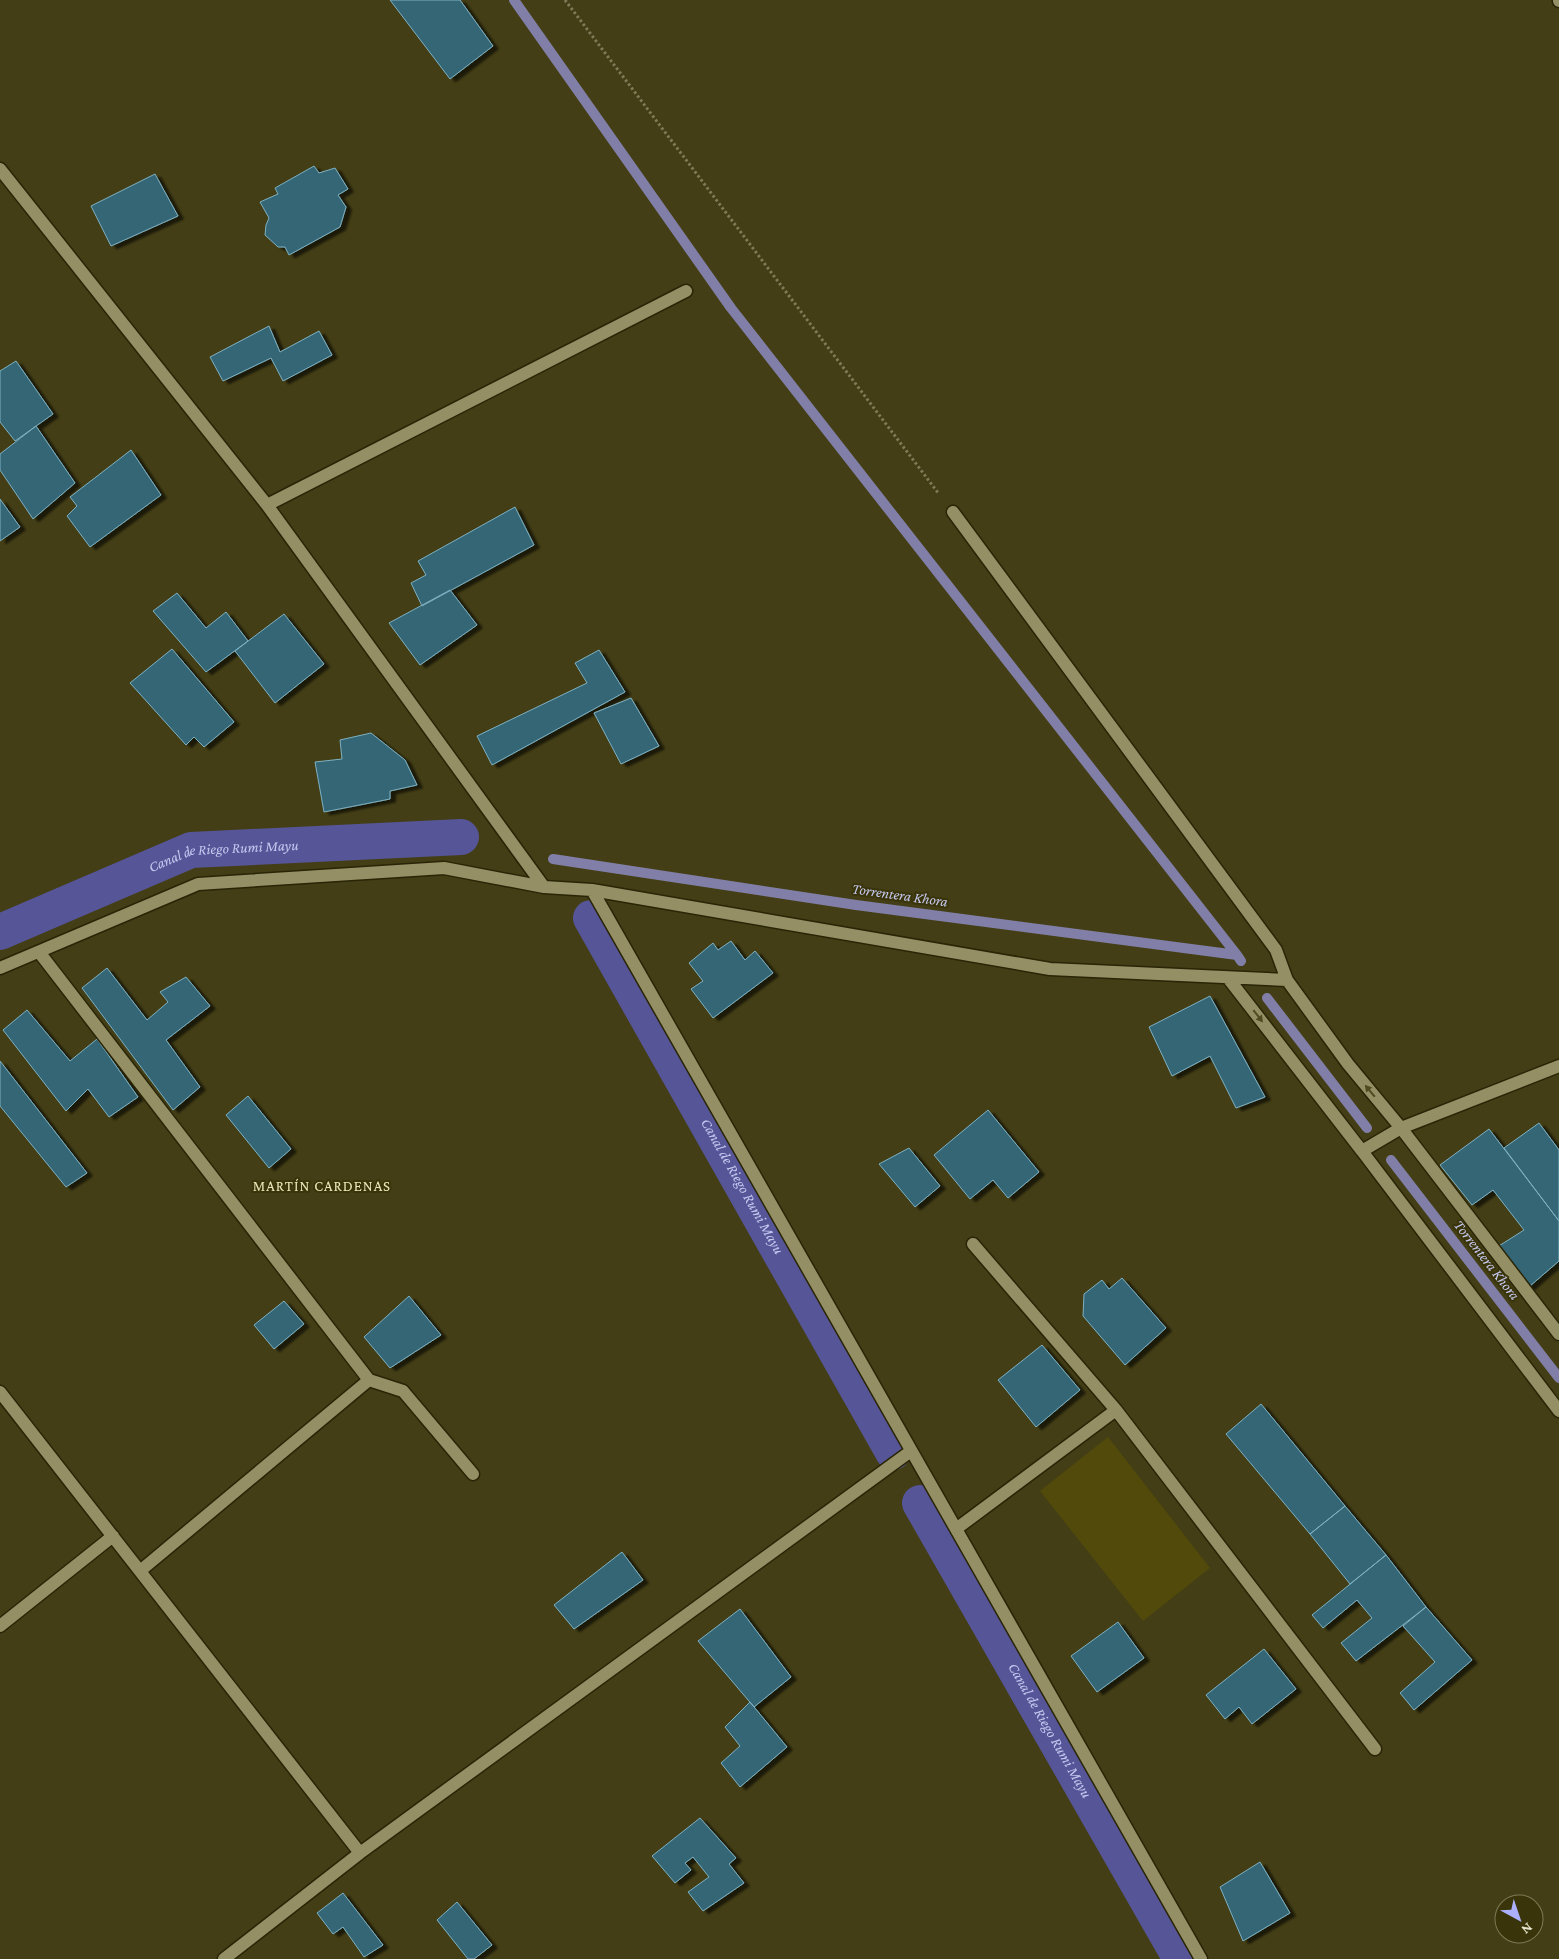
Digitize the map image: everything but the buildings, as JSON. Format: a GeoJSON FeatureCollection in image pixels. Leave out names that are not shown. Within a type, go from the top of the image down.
{"type":"FeatureCollection","features":[{"type":"Feature","properties":{"kind":"street"},"geometry":{"type":"LineString","coordinates":[[0,170],[268,504],[544,887]]}},
{"type":"Feature","properties":{"kind":"street"},"geometry":{"type":"LineString","coordinates":[[268,504],[686,292]]}},
{"type":"Feature","properties":{"kind":"street"},"geometry":{"type":"LineString","coordinates":[[953,512],[1276,950],[1286,980],[1348,1064],[1401,1128],[1559,1334]]}},
{"type":"Feature","properties":{"kind":"street"},"geometry":{"type":"LineString","coordinates":[[0,968],[198,884],[444,868],[544,887],[592,890],[1050,969],[1286,980]]}},
{"type":"Feature","properties":{"kind":"street"},"geometry":{"type":"LineString","coordinates":[[592,890],[1201,1959]]}},
{"type":"Feature","properties":{"kind":"street"},"geometry":{"type":"LineString","coordinates":[[39,952],[369,1380],[403,1391],[473,1474]]}},
{"type":"Feature","properties":{"kind":"street"},"geometry":{"type":"LineString","coordinates":[[1228,978],[1559,1411]]}},
{"type":"Feature","properties":{"kind":"street"},"geometry":{"type":"LineString","coordinates":[[1362,1151],[1401,1128],[1559,1066]]}},
{"type":"Feature","properties":{"kind":"street"},"geometry":{"type":"LineString","coordinates":[[973,1244],[1116,1410],[1375,1748]]}},
{"type":"Feature","properties":{"kind":"street"},"geometry":{"type":"LineString","coordinates":[[140,1571],[369,1380]]}},
{"type":"Feature","properties":{"kind":"street"},"geometry":{"type":"LineString","coordinates":[[0,1392],[360,1853]]}},
{"type":"Feature","properties":{"kind":"street"},"geometry":{"type":"LineString","coordinates":[[956,1529],[1116,1410]]}},
{"type":"Feature","properties":{"kind":"street"},"geometry":{"type":"LineString","coordinates":[[224,1959],[360,1853],[911,1451]]}},
{"type":"Feature","properties":{"kind":"street"},"geometry":{"type":"LineString","coordinates":[[0,1626],[113,1536]]}},
{"type":"Feature","properties":{"kind":"path"},"geometry":{"type":"LineString","coordinates":[[565,0],[953,512]]}},
{"type":"Feature","properties":{"kind":"shaded area"},"geometry":{"type":"Polygon","coordinates":[[[1108,1437],[1210,1568],[1143,1621],[1040,1491],[1108,1437]]]}},
{"type":"Feature","properties":{"kind":"waterway"},"geometry":{"type":"LineString","coordinates":[[514,0],[731,308],[1237,955]]}},
{"type":"Feature","properties":{"kind":"waterway","name":"Canal de Riego Rumi Mayu"},"geometry":{"type":"LineString","coordinates":[[0,932],[191,850],[461,837]]}},
{"type":"Feature","properties":{"kind":"waterway","name":"Torrentera Khora"},"geometry":{"type":"LineString","coordinates":[[553,859],[856,905],[1237,955],[1241,961]]}},
{"type":"Feature","properties":{"kind":"waterway","name":"Canal de Riego Rumi Mayu"},"geometry":{"type":"LineString","coordinates":[[591,918],[893,1452]]}},
{"type":"Feature","properties":{"kind":"waterway","name":"Torrentera Khora"},"geometry":{"type":"LineString","coordinates":[[1267,998],[1367,1128]]}},
{"type":"Feature","properties":{"kind":"waterway","name":"Torrentera Khora"},"geometry":{"type":"LineString","coordinates":[[1391,1160],[1559,1378]]}},
{"type":"Feature","properties":{"kind":"waterway","name":"Canal de Riego Rumi Mayu"},"geometry":{"type":"LineString","coordinates":[[920,1503],[1181,1959]]}},
{"type":"Feature","properties":{"kind":"district","name":"MARTÍN CARDENAS"},"geometry":{"type":"Point","coordinates":[322,1186]}}]}
